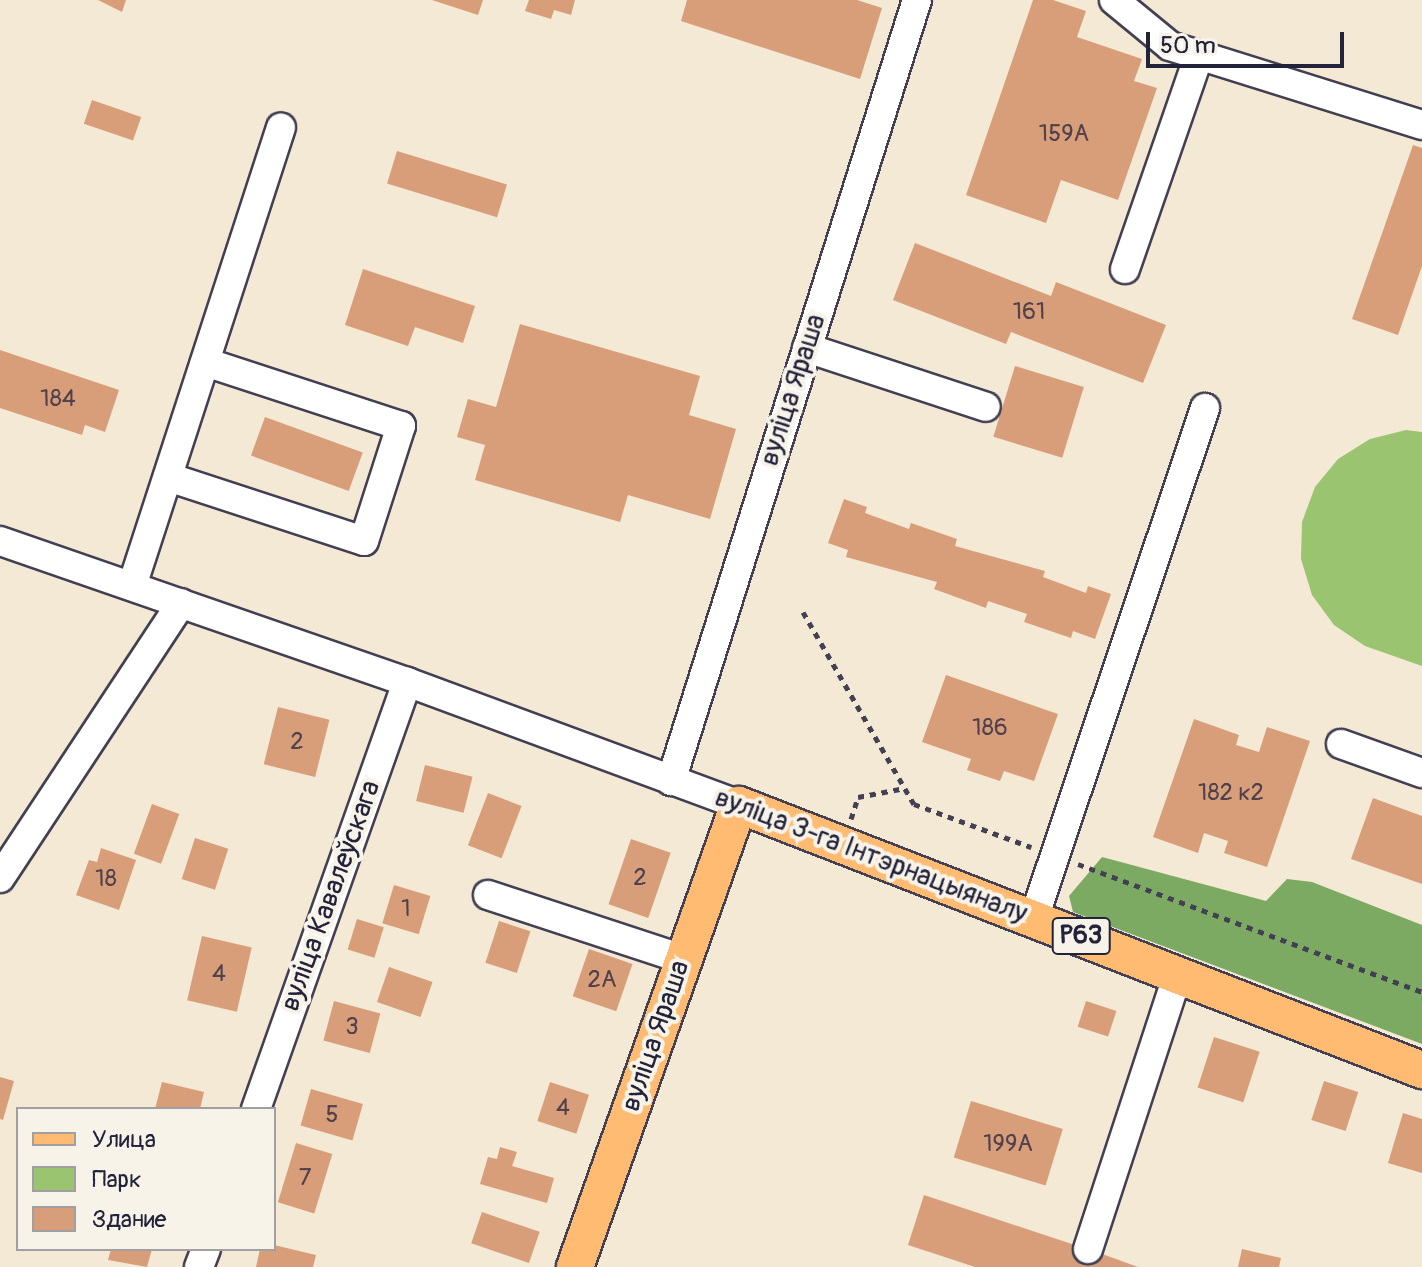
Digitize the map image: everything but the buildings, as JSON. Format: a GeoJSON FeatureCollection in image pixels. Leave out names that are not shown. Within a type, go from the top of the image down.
{"type":"FeatureCollection","features":[{"type":"Feature","properties":{"kind":"main road","name":"вуліца 3-га Інтэрнацыяналу"},"geometry":{"type":"LineString","coordinates":[[739,805],[1422,1070]]}},
{"type":"Feature","properties":{"kind":"main road","name":"вуліца Яраша"},"geometry":{"type":"LineString","coordinates":[[575,1267],[739,805]]}},
{"type":"Feature","properties":{"kind":"street","name":"вуліца Яраша"},"geometry":{"type":"LineString","coordinates":[[671,781],[917,0]]}},
{"type":"Feature","properties":{"kind":"street"},"geometry":{"type":"LineString","coordinates":[[1114,0],[1170,46],[1422,125]]}},
{"type":"Feature","properties":{"kind":"street"},"geometry":{"type":"LineString","coordinates":[[1125,269],[1199,55]]}},
{"type":"Feature","properties":{"kind":"street"},"geometry":{"type":"LineString","coordinates":[[132,586],[281,128]]}},
{"type":"Feature","properties":{"kind":"street"},"geometry":{"type":"LineString","coordinates":[[807,348],[986,407]]}},
{"type":"Feature","properties":{"kind":"street"},"geometry":{"type":"LineString","coordinates":[[168,477],[364,541],[401,426],[205,362]]}},
{"type":"Feature","properties":{"kind":"street"},"geometry":{"type":"LineString","coordinates":[[1034,918],[1205,408]]}},
{"type":"Feature","properties":{"kind":"street","name":"вуліца 3-га Інтэрнацыяналу"},"geometry":{"type":"LineString","coordinates":[[0,541],[407,682],[739,805]]}},
{"type":"Feature","properties":{"kind":"street"},"geometry":{"type":"LineString","coordinates":[[0,878],[181,603]]}},
{"type":"Feature","properties":{"kind":"street","name":"вуліца Кавалеўскага"},"geometry":{"type":"LineString","coordinates":[[257,1107],[407,682]]}},
{"type":"Feature","properties":{"kind":"street"},"geometry":{"type":"LineString","coordinates":[[1341,744],[1422,773]]}},
{"type":"Feature","properties":{"kind":"street"},"geometry":{"type":"LineString","coordinates":[[488,895],[683,959]]}},
{"type":"Feature","properties":{"kind":"street"},"geometry":{"type":"LineString","coordinates":[[1088,1249],[1178,974]]}},
{"type":"Feature","properties":{"kind":"green space"},"geometry":{"type":"Polygon","coordinates":[[[1406,430],[1422,432],[1422,666],[1365,646],[1334,625],[1312,595],[1301,559],[1302,522],[1315,487],[1338,459],[1370,439],[1406,430]]]}},
{"type":"Feature","properties":{"kind":"green space"},"geometry":{"type":"Polygon","coordinates":[[[1102,857],[1266,901],[1287,879],[1312,882],[1422,925],[1422,1044],[1073,912],[1069,896],[1102,857]]]}}]}
